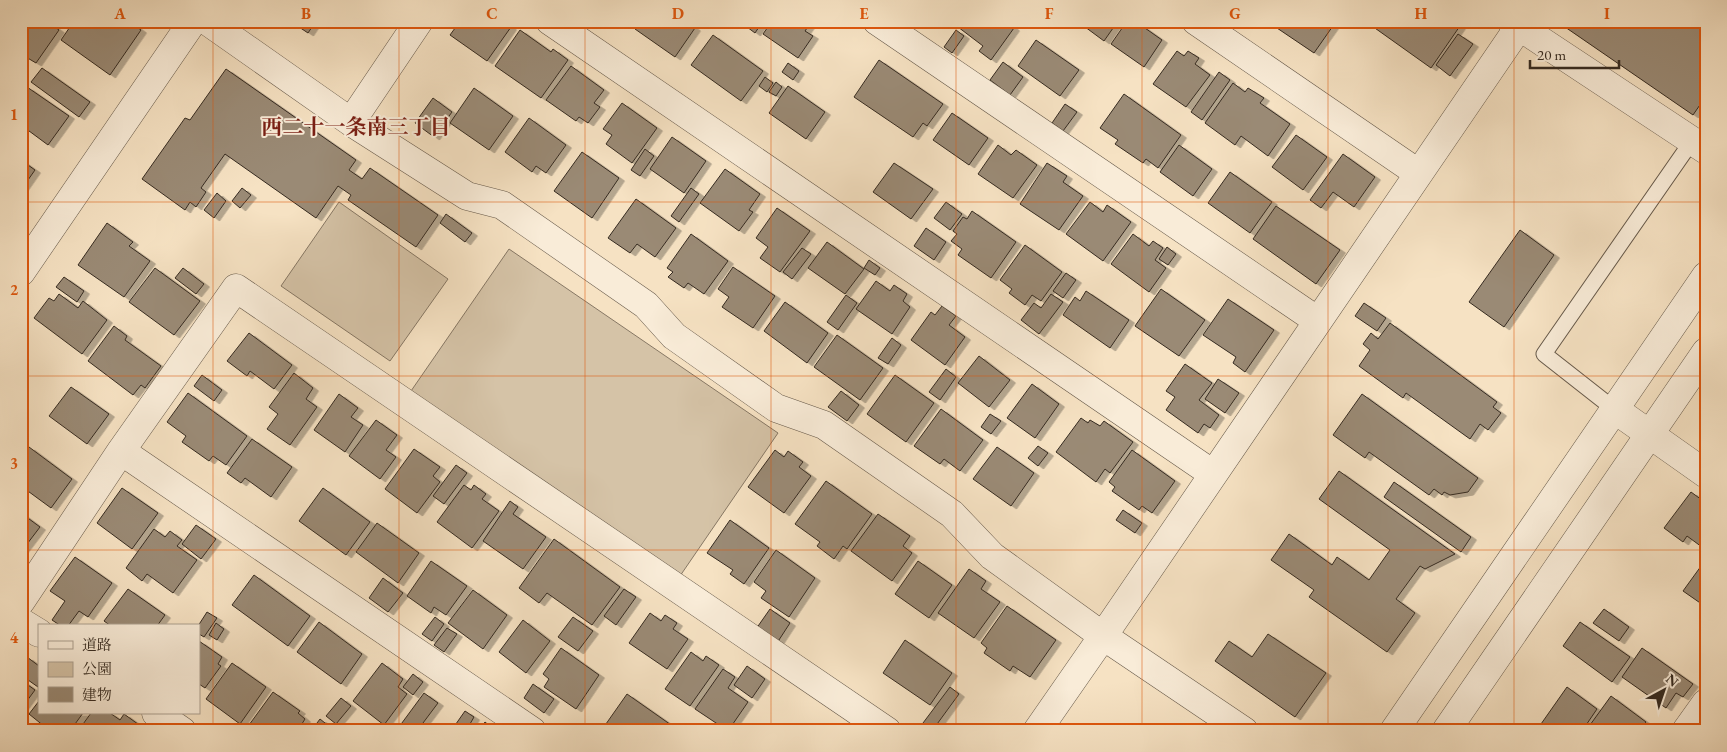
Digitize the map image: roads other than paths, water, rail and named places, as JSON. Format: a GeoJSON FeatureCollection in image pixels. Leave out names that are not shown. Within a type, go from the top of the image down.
{"type":"FeatureCollection","features":[{"type":"Feature","properties":{"kind":"street"},"geometry":{"type":"LineString","coordinates":[[21,272],[193,21]]}},
{"type":"Feature","properties":{"kind":"street"},"geometry":{"type":"LineString","coordinates":[[207,21],[351,122],[468,196],[502,205],[646,305],[674,336],[776,408],[824,425],[952,514],[992,556],[1104,636],[1244,731]]}},
{"type":"Feature","properties":{"kind":"street"},"geometry":{"type":"LineString","coordinates":[[351,122],[419,21]]}},
{"type":"Feature","properties":{"kind":"street"},"geometry":{"type":"LineString","coordinates":[[550,21],[1213,474]]}},
{"type":"Feature","properties":{"kind":"street"},"geometry":{"type":"LineString","coordinates":[[877,21],[1318,321]]}},
{"type":"Feature","properties":{"kind":"street"},"geometry":{"type":"LineString","coordinates":[[1196,21],[1418,173]]}},
{"type":"Feature","properties":{"kind":"street"},"geometry":{"type":"LineString","coordinates":[[1037,731],[1104,636],[1518,23],[1699,145]]}},
{"type":"Feature","properties":{"kind":"street"},"geometry":{"type":"LineString","coordinates":[[1394,731],[1706,276]]}},
{"type":"Feature","properties":{"kind":"street"},"geometry":{"type":"LineString","coordinates":[[21,601],[122,451],[236,288],[887,731]]}},
{"type":"Feature","properties":{"kind":"street"},"geometry":{"type":"LineString","coordinates":[[1446,731],[1706,352]]}},
{"type":"Feature","properties":{"kind":"street"},"geometry":{"type":"LineString","coordinates":[[1614,409],[1706,474]]}},
{"type":"Feature","properties":{"kind":"street"},"geometry":{"type":"LineString","coordinates":[[122,451],[532,731]]}},
{"type":"Feature","properties":{"kind":"street"},"geometry":{"type":"LineString","coordinates":[[21,622],[38,633]]}},
{"type":"Feature","properties":{"kind":"street"},"geometry":{"type":"LineString","coordinates":[[1686,731],[1706,703]]}},
{"type":"Feature","properties":{"kind":"street"},"geometry":{"type":"LineString","coordinates":[[157,714],[182,731]]}},
{"type":"Feature","properties":{"kind":"lane"},"geometry":{"type":"LineString","coordinates":[[1614,409],[1544,354],[1699,145]]}},
{"type":"Feature","properties":{"kind":"district","name":"西二十一条南三丁目"},"geometry":{"type":"Point","coordinates":[356,127]}}]}
